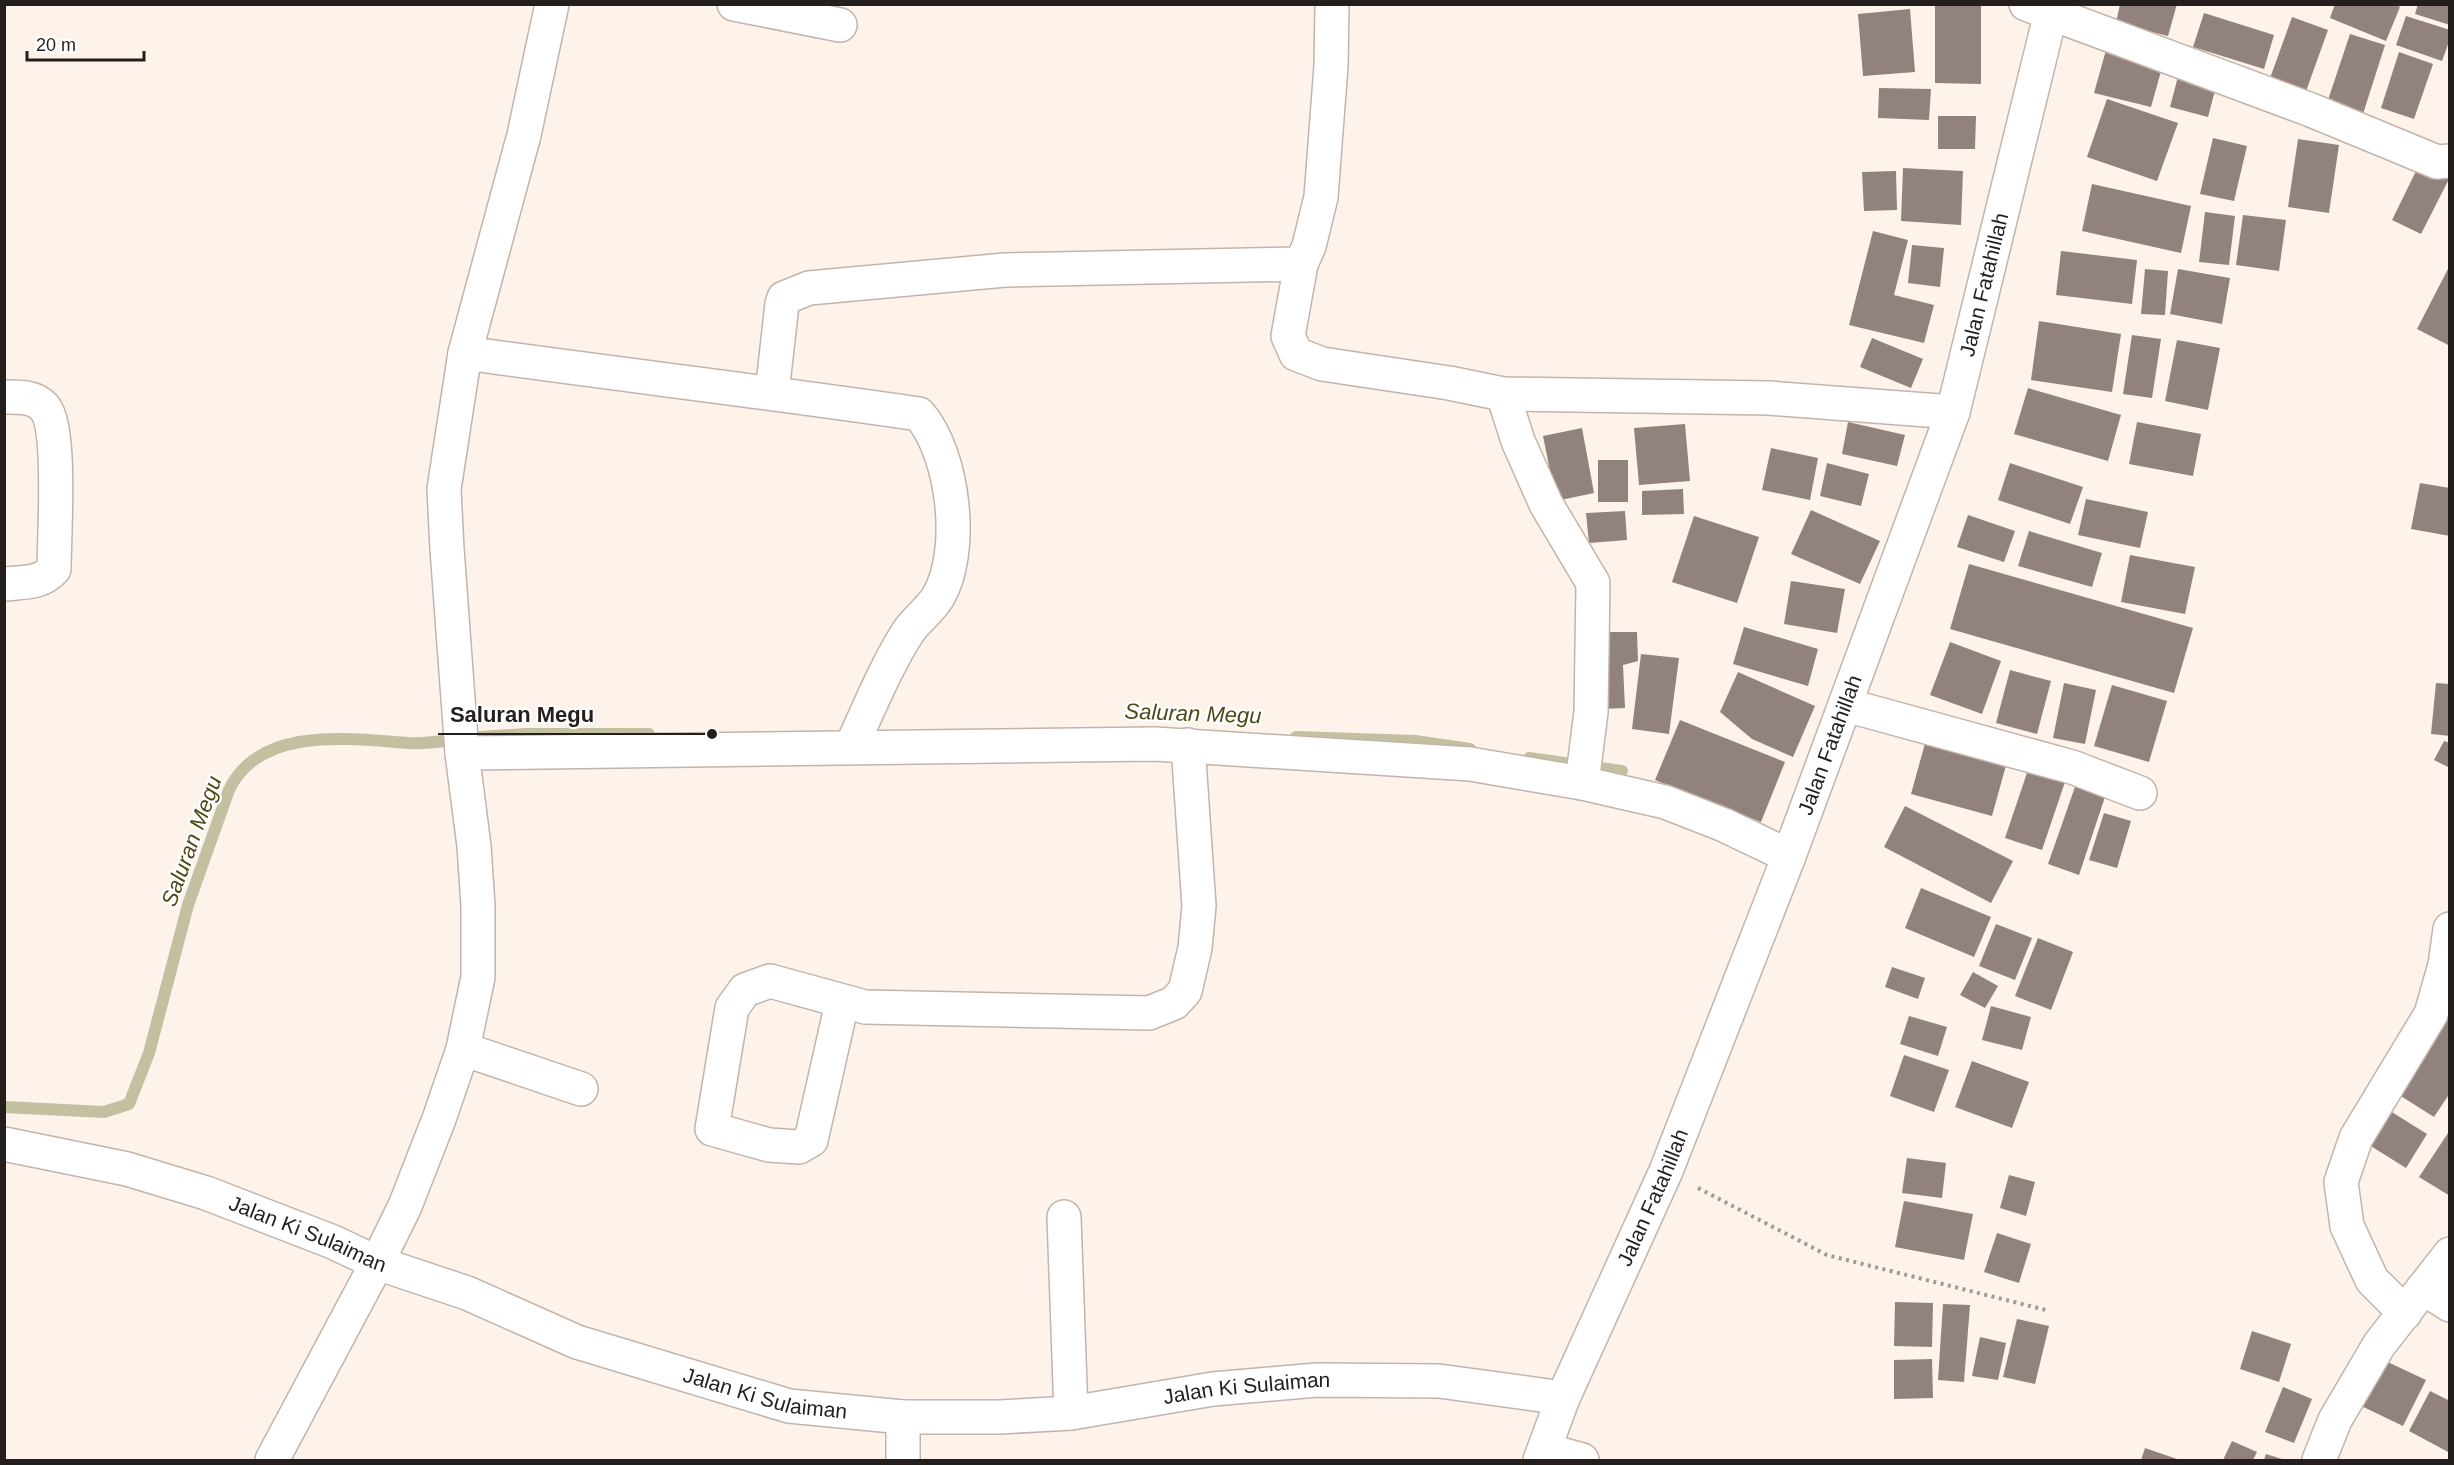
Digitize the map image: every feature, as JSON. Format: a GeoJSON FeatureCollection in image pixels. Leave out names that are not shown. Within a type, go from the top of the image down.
{"type":"FeatureCollection","features":[{"type":"Feature","properties":{"kind":"street"},"geometry":{"type":"LineString","coordinates":[[273,1459],[405,1206],[463,1049],[478,977],[478,906],[474,846],[462,745],[444,489],[465,353],[524,135],[552,4]]}},
{"type":"Feature","properties":{"kind":"street"},"geometry":{"type":"LineString","coordinates":[[734,4],[840,25]]}},
{"type":"Feature","properties":{"kind":"street"},"geometry":{"type":"LineString","coordinates":[[1332,4],[1331,66],[1321,197],[1309,246],[1301,264],[1288,336],[1296,354],[1322,364],[1449,383],[1503,394],[1769,398],[1953,412]]}},
{"type":"Feature","properties":{"kind":"street"},"geometry":{"type":"LineString","coordinates":[[2043,7],[2311,110],[2437,162],[2450,160]]}},
{"type":"Feature","properties":{"kind":"street","name":"Jalan Fatahillah"},"geometry":{"type":"LineString","coordinates":[[1543,1455],[1563,1398],[1666,1171],[1789,856],[1953,412],[2043,7]]}},
{"type":"Feature","properties":{"kind":"street"},"geometry":{"type":"LineString","coordinates":[[771,393],[784,298],[808,288],[1005,270],[1301,264]]}},
{"type":"Feature","properties":{"kind":"street"},"geometry":{"type":"LineString","coordinates":[[465,353],[919,414],[929,425],[946,472],[953,516],[950,565],[937,598],[908,632],[857,733]]}},
{"type":"Feature","properties":{"kind":"street"},"geometry":{"type":"LineString","coordinates":[[1503,394],[1518,441],[1546,504],[1593,583],[1591,712],[1584,771]]}},
{"type":"Feature","properties":{"kind":"street"},"geometry":{"type":"LineString","coordinates":[[4,397],[26,397],[41,404],[47,410],[55,467],[54,569],[48,577],[39,581],[4,584]]}},
{"type":"Feature","properties":{"kind":"street"},"geometry":{"type":"LineString","coordinates":[[1846,705],[2072,767],[2140,793]]}},
{"type":"Feature","properties":{"kind":"street"},"geometry":{"type":"LineString","coordinates":[[462,745],[857,733],[1188,745],[1584,771],[1724,825],[1789,856]]}},
{"type":"Feature","properties":{"kind":"street"},"geometry":{"type":"LineString","coordinates":[[843,1003],[811,1140],[799,1147],[769,1145],[712,1129],[732,1008],[745,990],[770,981],[843,1003],[865,1007],[1149,1013],[1174,1003],[1185,991],[1196,948],[1199,906],[1188,745]]}},
{"type":"Feature","properties":{"kind":"street"},"geometry":{"type":"LineString","coordinates":[[2426,1302],[2372,1280],[2347,1226],[2341,1182],[2356,1138],[2432,1014],[2445,965],[2450,929]]}},
{"type":"Feature","properties":{"kind":"street"},"geometry":{"type":"LineString","coordinates":[[463,1049],[581,1089]]}},
{"type":"Feature","properties":{"kind":"street","name":"Jalan Ki Sulaiman"},"geometry":{"type":"LineString","coordinates":[[4,1144],[127,1169],[206,1193],[333,1242],[377,1263],[467,1293],[577,1342],[789,1406],[903,1417],[1000,1417],[1071,1413],[1214,1389],[1317,1380],[1439,1381],[1563,1398]]}},
{"type":"Feature","properties":{"kind":"street"},"geometry":{"type":"LineString","coordinates":[[1064,1217],[1071,1413]]}},
{"type":"Feature","properties":{"kind":"street"},"geometry":{"type":"LineString","coordinates":[[2319,1461],[2335,1420],[2379,1345],[2426,1302],[2450,1254]]}},
{"type":"Feature","properties":{"kind":"street"},"geometry":{"type":"LineString","coordinates":[[903,1417],[903,1461]]}},
{"type":"Feature","properties":{"kind":"street"},"geometry":{"type":"LineString","coordinates":[[1543,1455],[1582,1461]]}},
{"type":"Feature","properties":{"kind":"path"},"geometry":{"type":"LineString","coordinates":[[1666,1171],[1827,1255],[2046,1310]]}},
{"type":"Feature","properties":{"kind":"building"},"geometry":{"type":"Polygon","coordinates":[[[1935,4],[1981,4],[1981,84],[1935,83],[1935,4]]]}},
{"type":"Feature","properties":{"kind":"building"},"geometry":{"type":"Polygon","coordinates":[[[2120,4],[2177,4],[2168,36],[2116,23],[2120,4]]]}},
{"type":"Feature","properties":{"kind":"building"},"geometry":{"type":"Polygon","coordinates":[[[2335,4],[2394,4],[2400,7],[2386,41],[2330,18],[2335,4]]]}},
{"type":"Feature","properties":{"kind":"building"},"geometry":{"type":"Polygon","coordinates":[[[2418,4],[2450,4],[2450,25],[2415,14],[2418,4]]]}},
{"type":"Feature","properties":{"kind":"building"},"geometry":{"type":"Polygon","coordinates":[[[1910,9],[1915,72],[1863,76],[1858,14],[1910,9]]]}},
{"type":"Feature","properties":{"kind":"building"},"geometry":{"type":"Polygon","coordinates":[[[2204,13],[2274,35],[2264,69],[2193,47],[2204,13]]]}},
{"type":"Feature","properties":{"kind":"building"},"geometry":{"type":"Polygon","coordinates":[[[2406,16],[2450,30],[2450,39],[2442,61],[2396,45],[2406,16]]]}},
{"type":"Feature","properties":{"kind":"building"},"geometry":{"type":"Polygon","coordinates":[[[2292,17],[2328,30],[2305,94],[2269,81],[2292,17]]]}},
{"type":"Feature","properties":{"kind":"building"},"geometry":{"type":"Polygon","coordinates":[[[2350,34],[2385,45],[2363,114],[2327,103],[2350,34]]]}},
{"type":"Feature","properties":{"kind":"building"},"geometry":{"type":"Polygon","coordinates":[[[2108,43],[2165,57],[2151,107],[2094,93],[2108,43]]]}},
{"type":"Feature","properties":{"kind":"building"},"geometry":{"type":"Polygon","coordinates":[[[2399,52],[2433,64],[2414,119],[2381,108],[2399,52]]]}},
{"type":"Feature","properties":{"kind":"building"},"geometry":{"type":"Polygon","coordinates":[[[2180,69],[2218,79],[2208,117],[2170,107],[2180,69]]]}},
{"type":"Feature","properties":{"kind":"building"},"geometry":{"type":"Polygon","coordinates":[[[1879,88],[1931,89],[1929,120],[1878,118],[1879,88]]]}},
{"type":"Feature","properties":{"kind":"building"},"geometry":{"type":"Polygon","coordinates":[[[2107,99],[2178,123],[2157,181],[2087,157],[2107,99]]]}},
{"type":"Feature","properties":{"kind":"building"},"geometry":{"type":"Polygon","coordinates":[[[1938,116],[1976,116],[1975,149],[1938,149],[1938,116]]]}},
{"type":"Feature","properties":{"kind":"building"},"geometry":{"type":"Polygon","coordinates":[[[2213,138],[2247,146],[2234,201],[2200,194],[2213,138]]]}},
{"type":"Feature","properties":{"kind":"building"},"geometry":{"type":"Polygon","coordinates":[[[2298,139],[2339,145],[2329,213],[2288,207],[2298,139]]]}},
{"type":"Feature","properties":{"kind":"building"},"geometry":{"type":"Polygon","coordinates":[[[2420,163],[2450,177],[2421,234],[2392,220],[2420,163]]]}},
{"type":"Feature","properties":{"kind":"building"},"geometry":{"type":"Polygon","coordinates":[[[1903,168],[1963,171],[1961,225],[1901,221],[1903,168]]]}},
{"type":"Feature","properties":{"kind":"building"},"geometry":{"type":"Polygon","coordinates":[[[1896,171],[1897,210],[1864,211],[1862,172],[1896,171]]]}},
{"type":"Feature","properties":{"kind":"building"},"geometry":{"type":"Polygon","coordinates":[[[2092,184],[2191,206],[2181,253],[2082,231],[2092,184]]]}},
{"type":"Feature","properties":{"kind":"building"},"geometry":{"type":"Polygon","coordinates":[[[2205,212],[2235,216],[2229,265],[2199,262],[2205,212]]]}},
{"type":"Feature","properties":{"kind":"building"},"geometry":{"type":"Polygon","coordinates":[[[2243,215],[2286,220],[2279,271],[2236,265],[2243,215]]]}},
{"type":"Feature","properties":{"kind":"building"},"geometry":{"type":"Polygon","coordinates":[[[1873,231],[1908,240],[1894,295],[1934,305],[1924,343],[1849,325],[1873,231]]]}},
{"type":"Feature","properties":{"kind":"building"},"geometry":{"type":"Polygon","coordinates":[[[1912,245],[1944,248],[1940,287],[1908,283],[1912,245]]]}},
{"type":"Feature","properties":{"kind":"building"},"geometry":{"type":"Polygon","coordinates":[[[2061,251],[2137,260],[2132,304],[2056,295],[2061,251]]]}},
{"type":"Feature","properties":{"kind":"building"},"geometry":{"type":"Polygon","coordinates":[[[2450,265],[2450,346],[2417,329],[2450,265]]]}},
{"type":"Feature","properties":{"kind":"building"},"geometry":{"type":"Polygon","coordinates":[[[2145,269],[2168,271],[2165,315],[2141,314],[2145,269]]]}},
{"type":"Feature","properties":{"kind":"building"},"geometry":{"type":"Polygon","coordinates":[[[2178,269],[2230,278],[2222,324],[2170,314],[2178,269]]]}},
{"type":"Feature","properties":{"kind":"building"},"geometry":{"type":"Polygon","coordinates":[[[2039,321],[2121,334],[2112,392],[2031,380],[2039,321]]]}},
{"type":"Feature","properties":{"kind":"building"},"geometry":{"type":"Polygon","coordinates":[[[2132,335],[2161,339],[2152,398],[2123,394],[2132,335]]]}},
{"type":"Feature","properties":{"kind":"building"},"geometry":{"type":"Polygon","coordinates":[[[1872,338],[1923,359],[1911,388],[1860,367],[1872,338]]]}},
{"type":"Feature","properties":{"kind":"building"},"geometry":{"type":"Polygon","coordinates":[[[2177,340],[2220,348],[2208,410],[2165,401],[2177,340]]]}},
{"type":"Feature","properties":{"kind":"building"},"geometry":{"type":"Polygon","coordinates":[[[2028,388],[2121,415],[2108,461],[2014,434],[2028,388]]]}},
{"type":"Feature","properties":{"kind":"building"},"geometry":{"type":"Polygon","coordinates":[[[1848,422],[1905,435],[1897,466],[1842,454],[1848,422]]]}},
{"type":"Feature","properties":{"kind":"building"},"geometry":{"type":"Polygon","coordinates":[[[2137,422],[2201,434],[2193,476],[2129,464],[2137,422]]]}},
{"type":"Feature","properties":{"kind":"building"},"geometry":{"type":"Polygon","coordinates":[[[1685,424],[1690,481],[1639,485],[1634,428],[1685,424]]]}},
{"type":"Feature","properties":{"kind":"building"},"geometry":{"type":"Polygon","coordinates":[[[1582,428],[1594,493],[1556,501],[1543,436],[1582,428]]]}},
{"type":"Feature","properties":{"kind":"building"},"geometry":{"type":"Polygon","coordinates":[[[1771,448],[1818,458],[1810,500],[1762,490],[1771,448]]]}},
{"type":"Feature","properties":{"kind":"building"},"geometry":{"type":"Polygon","coordinates":[[[1598,460],[1628,460],[1628,502],[1598,502],[1598,460]]]}},
{"type":"Feature","properties":{"kind":"building"},"geometry":{"type":"Polygon","coordinates":[[[1827,463],[1869,474],[1861,506],[1820,496],[1827,463]]]}},
{"type":"Feature","properties":{"kind":"building"},"geometry":{"type":"Polygon","coordinates":[[[2010,463],[2083,487],[2070,524],[1998,500],[2010,463]]]}},
{"type":"Feature","properties":{"kind":"building"},"geometry":{"type":"Polygon","coordinates":[[[2420,483],[2450,488],[2450,536],[2411,529],[2420,483]]]}},
{"type":"Feature","properties":{"kind":"building"},"geometry":{"type":"Polygon","coordinates":[[[1683,489],[1684,514],[1642,515],[1642,491],[1683,489]]]}},
{"type":"Feature","properties":{"kind":"building"},"geometry":{"type":"Polygon","coordinates":[[[2086,499],[2148,512],[2140,548],[2078,535],[2086,499]]]}},
{"type":"Feature","properties":{"kind":"building"},"geometry":{"type":"Polygon","coordinates":[[[1811,510],[1880,541],[1860,584],[1791,554],[1811,510]]]}},
{"type":"Feature","properties":{"kind":"building"},"geometry":{"type":"Polygon","coordinates":[[[1625,511],[1627,540],[1589,543],[1586,513],[1625,511]]]}},
{"type":"Feature","properties":{"kind":"building"},"geometry":{"type":"Polygon","coordinates":[[[1968,515],[2015,531],[2004,562],[1957,547],[1968,515]]]}},
{"type":"Feature","properties":{"kind":"building"},"geometry":{"type":"Polygon","coordinates":[[[1694,516],[1759,537],[1737,603],[1672,582],[1694,516]]]}},
{"type":"Feature","properties":{"kind":"building"},"geometry":{"type":"Polygon","coordinates":[[[2029,531],[2102,553],[2092,587],[2018,566],[2029,531]]]}},
{"type":"Feature","properties":{"kind":"building"},"geometry":{"type":"Polygon","coordinates":[[[2130,555],[2195,567],[2185,614],[2121,602],[2130,555]]]}},
{"type":"Feature","properties":{"kind":"building"},"geometry":{"type":"Polygon","coordinates":[[[1969,564],[2193,628],[2174,693],[1950,629],[1969,564]]]}},
{"type":"Feature","properties":{"kind":"building"},"geometry":{"type":"Polygon","coordinates":[[[1791,581],[1845,589],[1837,633],[1784,624],[1791,581]]]}},
{"type":"Feature","properties":{"kind":"building"},"geometry":{"type":"Polygon","coordinates":[[[1744,627],[1818,649],[1808,686],[1733,664],[1744,627]]]}},
{"type":"Feature","properties":{"kind":"building"},"geometry":{"type":"Polygon","coordinates":[[[1594,632],[1637,632],[1638,661],[1623,665],[1625,708],[1602,709],[1594,632]]]}},
{"type":"Feature","properties":{"kind":"building"},"geometry":{"type":"Polygon","coordinates":[[[1950,642],[2001,661],[1982,714],[1930,695],[1950,642]]]}},
{"type":"Feature","properties":{"kind":"building"},"geometry":{"type":"Polygon","coordinates":[[[1641,654],[1679,658],[1669,734],[1632,729],[1641,654]]]}},
{"type":"Feature","properties":{"kind":"building"},"geometry":{"type":"Polygon","coordinates":[[[2010,670],[2051,681],[2037,734],[1996,723],[2010,670]]]}},
{"type":"Feature","properties":{"kind":"building"},"geometry":{"type":"Polygon","coordinates":[[[1738,672],[1815,706],[1793,757],[1752,739],[1720,712],[1738,672]]]}},
{"type":"Feature","properties":{"kind":"building"},"geometry":{"type":"Polygon","coordinates":[[[2064,683],[2096,690],[2085,744],[2053,738],[2064,683]]]}},
{"type":"Feature","properties":{"kind":"building"},"geometry":{"type":"Polygon","coordinates":[[[2436,683],[2450,684],[2450,736],[2431,734],[2436,683]]]}},
{"type":"Feature","properties":{"kind":"building"},"geometry":{"type":"Polygon","coordinates":[[[2112,685],[2167,701],[2149,762],[2094,746],[2112,685]]]}},
{"type":"Feature","properties":{"kind":"building"},"geometry":{"type":"Polygon","coordinates":[[[1680,720],[1785,762],[1761,822],[1655,780],[1680,720]]]}},
{"type":"Feature","properties":{"kind":"building"},"geometry":{"type":"Polygon","coordinates":[[[1929,729],[2010,751],[1992,816],[1911,794],[1929,729]]]}},
{"type":"Feature","properties":{"kind":"building"},"geometry":{"type":"Polygon","coordinates":[[[2444,741],[2450,743],[2450,768],[2434,760],[2444,741]]]}},
{"type":"Feature","properties":{"kind":"building"},"geometry":{"type":"Polygon","coordinates":[[[2031,761],[2068,773],[2042,850],[2005,838],[2031,761]]]}},
{"type":"Feature","properties":{"kind":"building"},"geometry":{"type":"Polygon","coordinates":[[[2076,784],[2106,794],[2079,875],[2048,864],[2076,784]]]}},
{"type":"Feature","properties":{"kind":"building"},"geometry":{"type":"Polygon","coordinates":[[[1905,806],[2013,861],[1991,903],[1884,847],[1905,806]]]}},
{"type":"Feature","properties":{"kind":"building"},"geometry":{"type":"Polygon","coordinates":[[[2104,813],[2131,821],[2117,868],[2089,860],[2104,813]]]}},
{"type":"Feature","properties":{"kind":"building"},"geometry":{"type":"Polygon","coordinates":[[[1921,888],[1991,917],[1974,957],[1905,928],[1921,888]]]}},
{"type":"Feature","properties":{"kind":"building"},"geometry":{"type":"Polygon","coordinates":[[[1996,924],[2032,938],[2015,980],[1979,966],[1996,924]]]}},
{"type":"Feature","properties":{"kind":"building"},"geometry":{"type":"Polygon","coordinates":[[[2038,938],[2073,952],[2051,1010],[2015,996],[2038,938]]]}},
{"type":"Feature","properties":{"kind":"building"},"geometry":{"type":"Polygon","coordinates":[[[1892,967],[1925,978],[1918,999],[1885,987],[1892,967]]]}},
{"type":"Feature","properties":{"kind":"building"},"geometry":{"type":"Polygon","coordinates":[[[1973,972],[1998,986],[1985,1008],[1960,995],[1973,972]]]}},
{"type":"Feature","properties":{"kind":"building"},"geometry":{"type":"Polygon","coordinates":[[[1991,1006],[2031,1017],[2022,1050],[1982,1040],[1991,1006]]]}},
{"type":"Feature","properties":{"kind":"building"},"geometry":{"type":"Polygon","coordinates":[[[2450,1010],[2450,1093],[2434,1117],[2396,1093],[2450,1010]]]}},
{"type":"Feature","properties":{"kind":"building"},"geometry":{"type":"Polygon","coordinates":[[[1909,1016],[1947,1027],[1938,1056],[1900,1044],[1909,1016]]]}},
{"type":"Feature","properties":{"kind":"building"},"geometry":{"type":"Polygon","coordinates":[[[1904,1055],[1949,1070],[1934,1112],[1890,1096],[1904,1055]]]}},
{"type":"Feature","properties":{"kind":"building"},"geometry":{"type":"Polygon","coordinates":[[[1972,1061],[2029,1082],[2012,1128],[1955,1107],[1972,1061]]]}},
{"type":"Feature","properties":{"kind":"building"},"geometry":{"type":"Polygon","coordinates":[[[2387,1109],[2427,1134],[2406,1168],[2366,1143],[2387,1109]]]}},
{"type":"Feature","properties":{"kind":"building"},"geometry":{"type":"Polygon","coordinates":[[[2450,1130],[2450,1196],[2419,1177],[2450,1130]]]}},
{"type":"Feature","properties":{"kind":"building"},"geometry":{"type":"Polygon","coordinates":[[[1907,1158],[1946,1163],[1942,1198],[1902,1193],[1907,1158]]]}},
{"type":"Feature","properties":{"kind":"building"},"geometry":{"type":"Polygon","coordinates":[[[2009,1175],[2035,1182],[2026,1216],[2000,1208],[2009,1175]]]}},
{"type":"Feature","properties":{"kind":"building"},"geometry":{"type":"Polygon","coordinates":[[[1904,1201],[1973,1214],[1964,1260],[1895,1247],[1904,1201]]]}},
{"type":"Feature","properties":{"kind":"building"},"geometry":{"type":"Polygon","coordinates":[[[1997,1233],[2031,1244],[2019,1283],[1984,1272],[1997,1233]]]}},
{"type":"Feature","properties":{"kind":"building"},"geometry":{"type":"Polygon","coordinates":[[[1895,1302],[1933,1303],[1932,1347],[1894,1346],[1895,1302]]]}},
{"type":"Feature","properties":{"kind":"building"},"geometry":{"type":"Polygon","coordinates":[[[1943,1304],[1970,1305],[1964,1382],[1938,1380],[1943,1304]]]}},
{"type":"Feature","properties":{"kind":"building"},"geometry":{"type":"Polygon","coordinates":[[[2017,1319],[2049,1326],[2035,1384],[2003,1377],[2017,1319]]]}},
{"type":"Feature","properties":{"kind":"building"},"geometry":{"type":"Polygon","coordinates":[[[2252,1331],[2291,1344],[2279,1382],[2240,1369],[2252,1331]]]}},
{"type":"Feature","properties":{"kind":"building"},"geometry":{"type":"Polygon","coordinates":[[[1980,1337],[2006,1343],[1998,1380],[1972,1376],[1980,1337]]]}},
{"type":"Feature","properties":{"kind":"building"},"geometry":{"type":"Polygon","coordinates":[[[2377,1357],[2426,1380],[2403,1426],[2355,1403],[2377,1357]]]}},
{"type":"Feature","properties":{"kind":"building"},"geometry":{"type":"Polygon","coordinates":[[[1932,1359],[1933,1398],[1894,1399],[1894,1360],[1932,1359]]]}},
{"type":"Feature","properties":{"kind":"building"},"geometry":{"type":"Polygon","coordinates":[[[2283,1387],[2312,1399],[2294,1443],[2265,1432],[2283,1387]]]}},
{"type":"Feature","properties":{"kind":"building"},"geometry":{"type":"Polygon","coordinates":[[[2430,1391],[2450,1401],[2450,1453],[2409,1431],[2430,1391]]]}},
{"type":"Feature","properties":{"kind":"building"},"geometry":{"type":"Polygon","coordinates":[[[2232,1441],[2257,1452],[2253,1460],[2223,1460],[2232,1441]]]}},
{"type":"Feature","properties":{"kind":"building"},"geometry":{"type":"Polygon","coordinates":[[[2145,1448],[2177,1459],[2177,1460],[2141,1460],[2145,1448]]]}},
{"type":"Feature","properties":{"kind":"building"},"geometry":{"type":"Polygon","coordinates":[[[2266,1454],[2285,1460],[2264,1460],[2266,1454]]]}},
{"type":"Feature","properties":{"kind":"waterway","name":"Saluran Megu"},"geometry":{"type":"LineString","coordinates":[[480,737],[526,734],[649,734]]}},
{"type":"Feature","properties":{"kind":"waterway","name":"Saluran Megu"},"geometry":{"type":"LineString","coordinates":[[1296,737],[1415,741],[1470,749]]}},
{"type":"Feature","properties":{"kind":"waterway","name":"Saluran Megu"},"geometry":{"type":"LineString","coordinates":[[4,1107],[104,1112],[129,1104],[149,1053],[188,905],[229,790],[243,769],[262,755],[284,746],[308,741],[334,739],[415,743],[460,739]]}},
{"type":"Feature","properties":{"kind":"waterway","name":"Saluran Megu"},"geometry":{"type":"LineString","coordinates":[[1529,758],[1622,771]]}},
{"type":"Feature","properties":{"kind":"place","name":"Saluran Megu"},"geometry":{"type":"Point","coordinates":[712,734]}}]}
